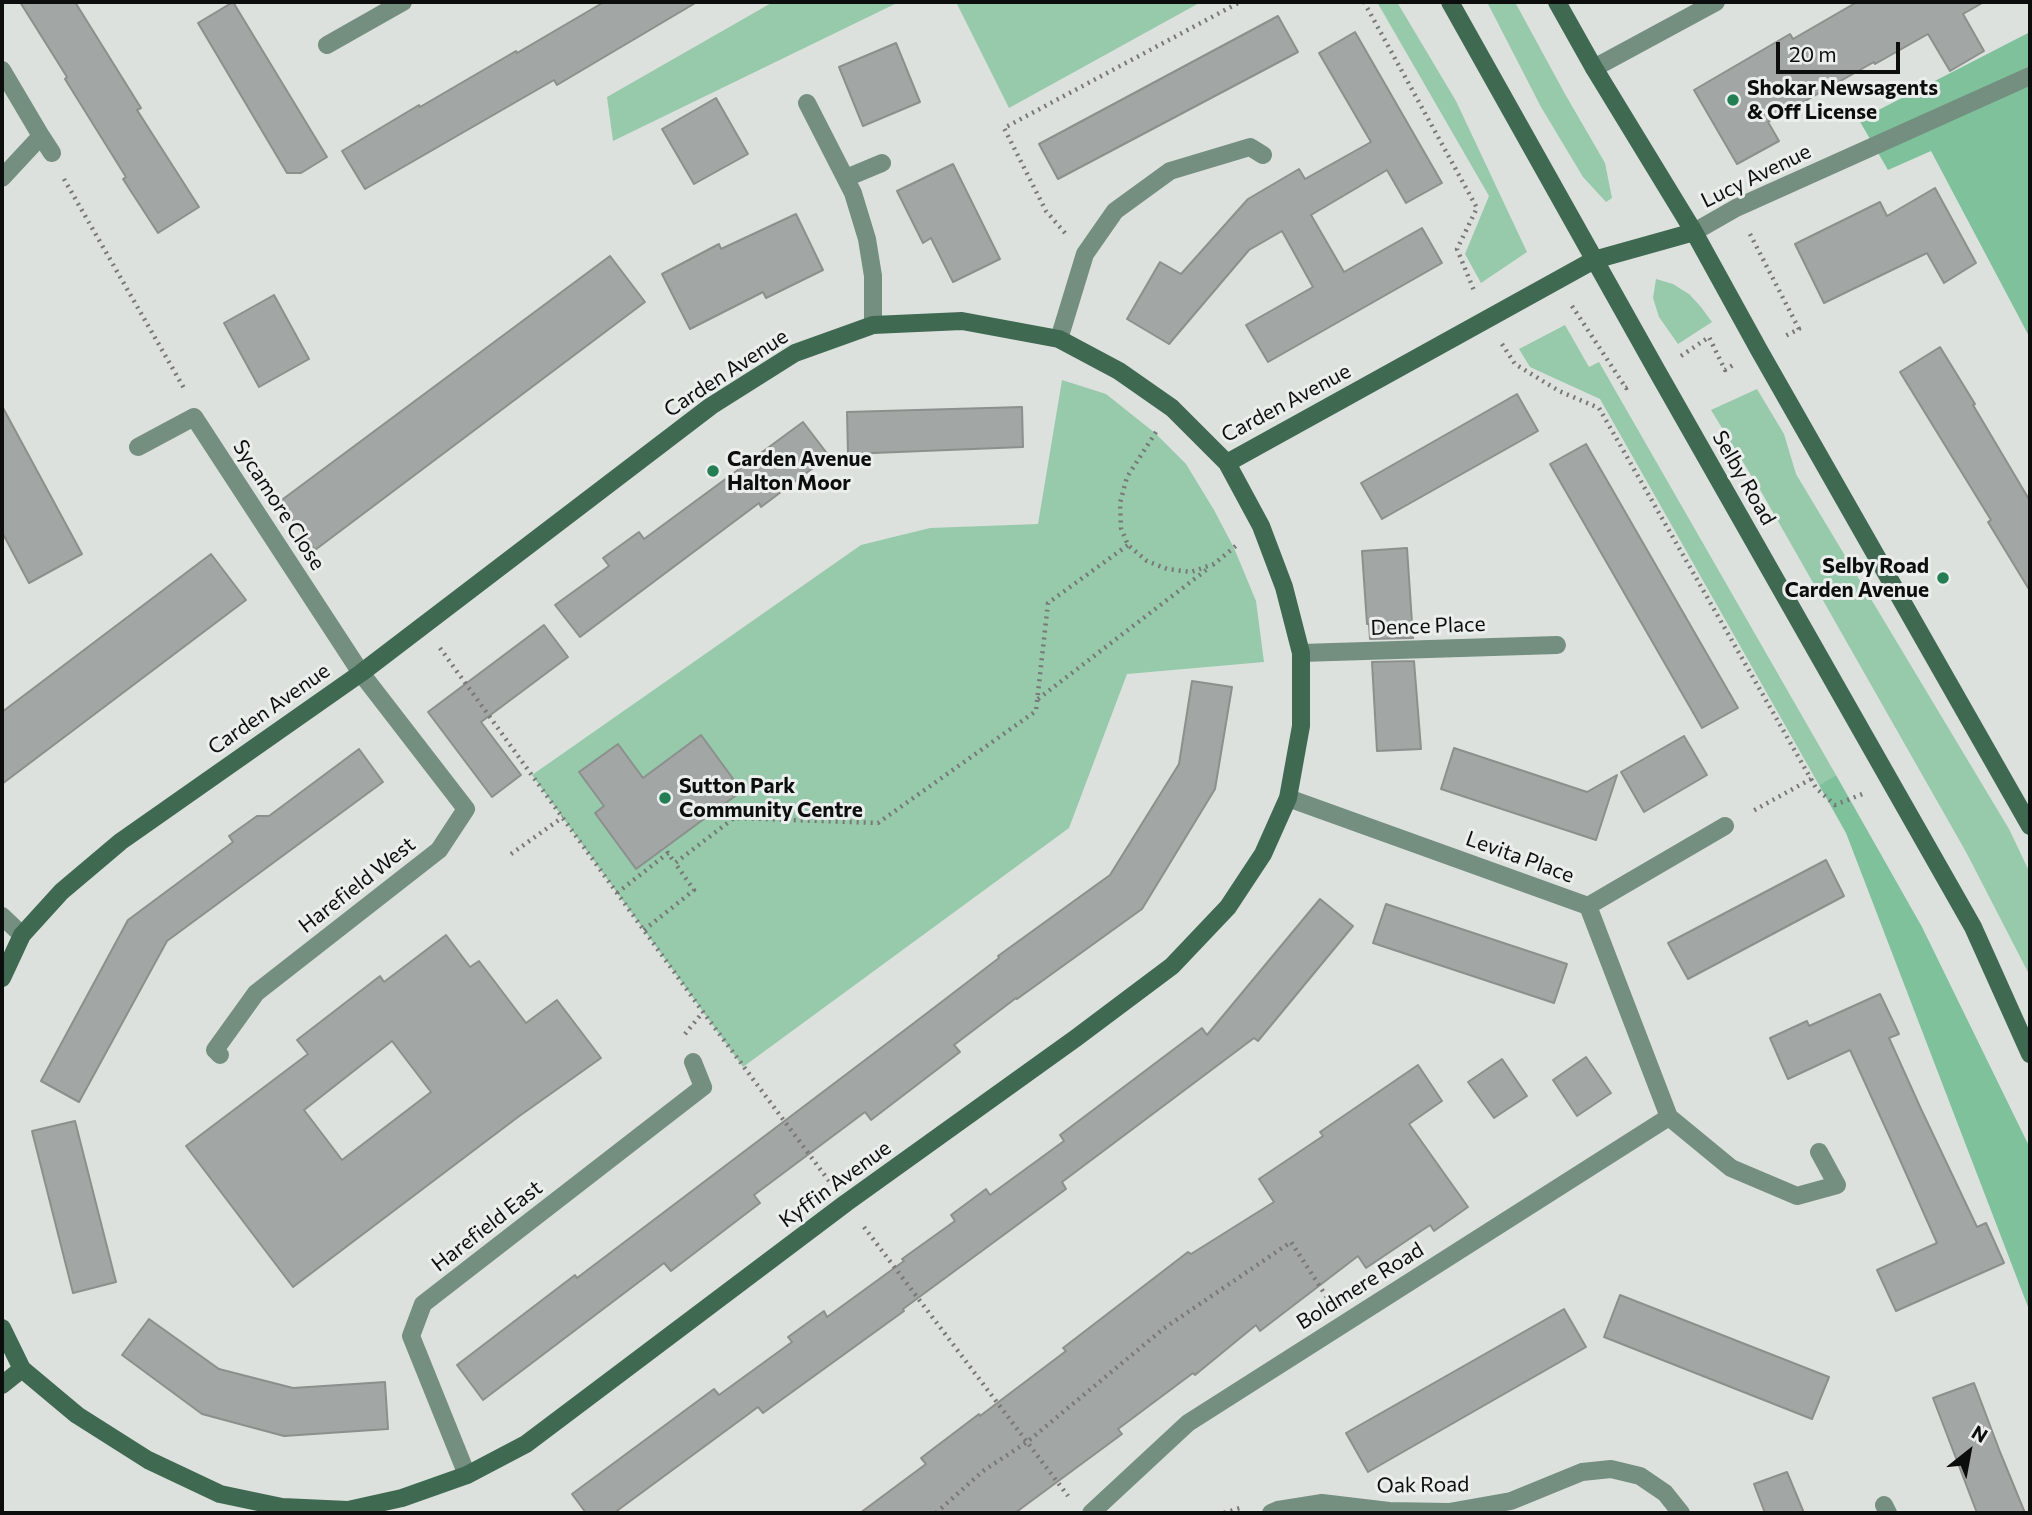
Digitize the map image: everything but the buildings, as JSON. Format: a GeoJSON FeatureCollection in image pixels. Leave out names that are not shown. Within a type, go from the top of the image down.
{"type":"FeatureCollection","features":[{"type":"Feature","properties":{"kind":"street"},"geometry":{"type":"LineString","coordinates":[[327,45],[403,2]]}},
{"type":"Feature","properties":{"kind":"street","name":"Selby Road"},"geometry":{"type":"LineString","coordinates":[[1450,2],[1973,927],[2030,1054]]}},
{"type":"Feature","properties":{"kind":"street"},"geometry":{"type":"LineString","coordinates":[[1557,2],[1694,232],[2030,826]]}},
{"type":"Feature","properties":{"kind":"street"},"geometry":{"type":"LineString","coordinates":[[1594,68],[1716,2]]}},
{"type":"Feature","properties":{"kind":"street"},"geometry":{"type":"LineString","coordinates":[[2,70],[52,153]]}},
{"type":"Feature","properties":{"kind":"street","name":"Lucy Avenue"},"geometry":{"type":"LineString","coordinates":[[1694,232],[1736,208],[2030,76]]}},
{"type":"Feature","properties":{"kind":"street"},"geometry":{"type":"LineString","coordinates":[[807,103],[853,193],[867,239],[873,276],[873,325]]}},
{"type":"Feature","properties":{"kind":"street"},"geometry":{"type":"LineString","coordinates":[[2,177],[41,136]]}},
{"type":"Feature","properties":{"kind":"street"},"geometry":{"type":"LineString","coordinates":[[1059,338],[1085,254],[1115,211],[1170,171],[1250,147],[1263,155]]}},
{"type":"Feature","properties":{"kind":"street"},"geometry":{"type":"LineString","coordinates":[[846,178],[882,163]]}},
{"type":"Feature","properties":{"kind":"street","name":"Carden Avenue"},"geometry":{"type":"LineString","coordinates":[[2,978],[22,935],[62,891],[120,842],[360,673],[711,406],[795,353],[873,325],[962,321],[1059,338],[1119,370],[1172,408],[1227,463],[1594,260],[1694,232]]}},
{"type":"Feature","properties":{"kind":"street"},"geometry":{"type":"LineString","coordinates":[[138,447],[194,417]]}},
{"type":"Feature","properties":{"kind":"street","name":"Sycamore Close"},"geometry":{"type":"LineString","coordinates":[[194,417],[360,673]]}},
{"type":"Feature","properties":{"kind":"street","name":"Kyffin Avenue"},"geometry":{"type":"LineString","coordinates":[[22,1369],[77,1415],[148,1460],[220,1494],[282,1507],[347,1512],[402,1498],[467,1475],[526,1444],[846,1203],[1172,966],[1228,907],[1263,854],[1288,798],[1301,726],[1301,653],[1284,587],[1261,526],[1227,463]]}},
{"type":"Feature","properties":{"kind":"street","name":"Dence Place"},"geometry":{"type":"LineString","coordinates":[[1301,653],[1557,645]]}},
{"type":"Feature","properties":{"kind":"street","name":"Harefield West"},"geometry":{"type":"LineString","coordinates":[[220,1055],[215,1050],[256,993],[439,850],[466,808],[360,673]]}},
{"type":"Feature","properties":{"kind":"street","name":"Levita Place"},"geometry":{"type":"LineString","coordinates":[[1288,798],[1588,906],[1725,826]]}},
{"type":"Feature","properties":{"kind":"street"},"geometry":{"type":"LineString","coordinates":[[1588,906],[1669,1117],[1731,1168],[1797,1196],[1837,1185],[1819,1152]]}},
{"type":"Feature","properties":{"kind":"street"},"geometry":{"type":"LineString","coordinates":[[2,916],[22,935]]}},
{"type":"Feature","properties":{"kind":"street","name":"Harefield East"},"geometry":{"type":"LineString","coordinates":[[467,1475],[411,1336],[423,1304],[703,1087],[692,1062]]}},
{"type":"Feature","properties":{"kind":"street","name":"Boldmere Road"},"geometry":{"type":"LineString","coordinates":[[1091,1513],[1188,1423],[1669,1117]]}},
{"type":"Feature","properties":{"kind":"street"},"geometry":{"type":"LineString","coordinates":[[2,1328],[22,1369],[2,1385]]}},
{"type":"Feature","properties":{"kind":"street","name":"Oak Road"},"geometry":{"type":"LineString","coordinates":[[1271,1513],[1322,1503],[1389,1511],[1450,1511],[1511,1501],[1582,1472],[1611,1469],[1640,1476],[1665,1493],[1681,1513]]}},
{"type":"Feature","properties":{"kind":"path"},"geometry":{"type":"LineString","coordinates":[[1085,254],[1046,211],[1004,128],[1240,2]]}},
{"type":"Feature","properties":{"kind":"path"},"geometry":{"type":"LineString","coordinates":[[1364,2],[1477,208],[1457,249],[1486,320],[1515,364],[1559,391],[1599,408],[1816,788],[1835,806],[1891,783]]}},
{"type":"Feature","properties":{"kind":"path"},"geometry":{"type":"LineString","coordinates":[[52,153],[62,176],[191,400],[194,417]]}},
{"type":"Feature","properties":{"kind":"path"},"geometry":{"type":"LineString","coordinates":[[1556,282],[1626,388],[1709,337],[1725,370],[1799,328],[1736,208]]}},
{"type":"Feature","properties":{"kind":"path"},"geometry":{"type":"LineString","coordinates":[[1172,408],[1127,477],[1120,503],[1121,528],[1128,545],[1147,561],[1167,569],[1191,572],[1214,564]]}},
{"type":"Feature","properties":{"kind":"path"},"geometry":{"type":"LineString","coordinates":[[1038,699],[1261,526]]}},
{"type":"Feature","properties":{"kind":"path"},"geometry":{"type":"LineString","coordinates":[[675,863],[734,818],[878,823],[1036,711],[1048,603],[1128,545]]}},
{"type":"Feature","properties":{"kind":"path"},"geometry":{"type":"LineString","coordinates":[[423,625],[743,1067],[1073,1503]]}},
{"type":"Feature","properties":{"kind":"path"},"geometry":{"type":"LineString","coordinates":[[1725,826],[1811,779]]}},
{"type":"Feature","properties":{"kind":"path"},"geometry":{"type":"LineString","coordinates":[[511,854],[563,817]]}},
{"type":"Feature","properties":{"kind":"path"},"geometry":{"type":"LineString","coordinates":[[617,893],[668,853],[694,890],[644,930]]}},
{"type":"Feature","properties":{"kind":"path"},"geometry":{"type":"LineString","coordinates":[[936,1513],[983,1471],[1027,1442],[1163,1329],[1291,1242],[1344,1323]]}},
{"type":"Feature","properties":{"kind":"green space"},"geometry":{"type":"Polygon","coordinates":[[[773,2],[899,2],[613,141],[607,97],[773,2]]]}},
{"type":"Feature","properties":{"kind":"green space"},"geometry":{"type":"Polygon","coordinates":[[[956,2],[1201,2],[1009,108],[956,2]]]}},
{"type":"Feature","properties":{"kind":"green space"},"geometry":{"type":"Polygon","coordinates":[[[1377,2],[1397,2],[1456,101],[1527,252],[1481,283],[1465,254],[1489,196],[1377,2]]]}},
{"type":"Feature","properties":{"kind":"green space"},"geometry":{"type":"Polygon","coordinates":[[[1487,2],[1515,2],[1605,163],[1612,198],[1606,202],[1583,177],[1541,107],[1487,2]]]}},
{"type":"Feature","properties":{"kind":"green space"},"geometry":{"type":"Polygon","coordinates":[[[2030,32],[2030,338],[1931,151],[1888,170],[1859,120],[2030,32]]]}},
{"type":"Feature","properties":{"kind":"green space"},"geometry":{"type":"Polygon","coordinates":[[[1656,279],[1673,284],[1689,294],[1712,322],[1678,344],[1659,317],[1653,298],[1656,279]]]}},
{"type":"Feature","properties":{"kind":"green space"},"geometry":{"type":"Polygon","coordinates":[[[1565,325],[1589,367],[1599,362],[1836,775],[1819,785],[1600,399],[1530,367],[1519,349],[1565,325]]]}},
{"type":"Feature","properties":{"kind":"green space"},"geometry":{"type":"Polygon","coordinates":[[[1062,380],[1106,394],[1155,433],[1186,464],[1234,548],[1256,601],[1264,662],[1127,674],[1069,828],[743,1067],[532,775],[861,545],[930,528],[1038,524],[1062,380]]]}},
{"type":"Feature","properties":{"kind":"green space"},"geometry":{"type":"Polygon","coordinates":[[[1757,389],[1784,434],[1796,474],[2009,829],[2030,873],[2030,976],[1966,852],[1762,493],[1711,410],[1757,389]]]}},
{"type":"Feature","properties":{"kind":"green space"},"geometry":{"type":"Polygon","coordinates":[[[1836,775],[1922,927],[2030,1148],[2030,1312],[1846,833],[1819,785],[1836,775]]]}},
{"type":"Feature","properties":{"kind":"place","name":"Shokar Newsagents & Off License"},"geometry":{"type":"Point","coordinates":[1733,100]}},
{"type":"Feature","properties":{"kind":"place","name":"Carden Avenue Halton Moor"},"geometry":{"type":"Point","coordinates":[713,471]}},
{"type":"Feature","properties":{"kind":"place","name":"Selby Road Carden Avenue"},"geometry":{"type":"Point","coordinates":[1943,578]}},
{"type":"Feature","properties":{"kind":"place","name":"Sutton Park Community Centre"},"geometry":{"type":"Point","coordinates":[665,798]}}]}
